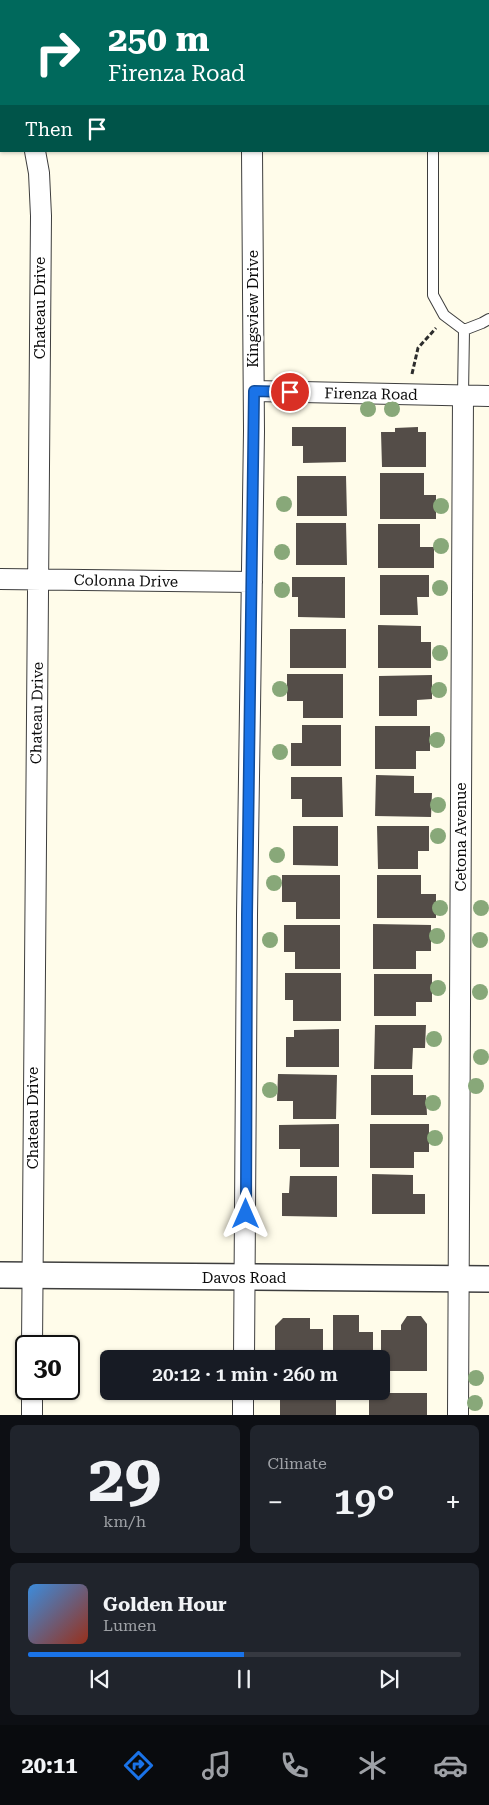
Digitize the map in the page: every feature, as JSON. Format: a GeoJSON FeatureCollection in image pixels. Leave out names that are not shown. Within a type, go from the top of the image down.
{"type":"FeatureCollection","features":[{"type":"Feature","properties":{"kind":"street","name":"Chateau Drive"},"geometry":{"type":"LineString","coordinates":[[32,1335],[41,216],[39,173],[35,152]]}},
{"type":"Feature","properties":{"kind":"street","name":"Kingsview Drive"},"geometry":{"type":"LineString","coordinates":[[244,1350],[254,391],[252,152]]}},
{"type":"Feature","properties":{"kind":"street","name":"Firenza Road"},"geometry":{"type":"LineString","coordinates":[[254,391],[489,396]]}},
{"type":"Feature","properties":{"kind":"street","name":"Cetona Avenue"},"geometry":{"type":"LineString","coordinates":[[458,1415],[463,396]]}},
{"type":"Feature","properties":{"kind":"street","name":"Colonna Drive"},"geometry":{"type":"LineString","coordinates":[[0,580],[252,582]]}},
{"type":"Feature","properties":{"kind":"street","name":"Davos Road"},"geometry":{"type":"LineString","coordinates":[[0,1275],[489,1279]]}},
{"type":"Feature","properties":{"kind":"street"},"geometry":{"type":"LineString","coordinates":[[32,1400],[32,1415]]}},
{"type":"Feature","properties":{"kind":"street"},"geometry":{"type":"LineString","coordinates":[[243,1400],[243,1415]]}},
{"type":"Feature","properties":{"kind":"lane"},"geometry":{"type":"LineString","coordinates":[[433,152],[433,295],[446,316],[464,330]]}},
{"type":"Feature","properties":{"kind":"lane"},"geometry":{"type":"LineString","coordinates":[[464,330],[489,319]]}},
{"type":"Feature","properties":{"kind":"lane"},"geometry":{"type":"LineString","coordinates":[[463,396],[464,330]]}},
{"type":"Feature","properties":{"kind":"path"},"geometry":{"type":"LineString","coordinates":[[412,374],[418,348],[446,316]]}},
{"type":"Feature","properties":{"kind":"building"},"geometry":{"type":"Polygon","coordinates":[[[292,427],[346,427],[346,462],[303,463],[303,446],[292,446],[292,427]]]}},
{"type":"Feature","properties":{"kind":"building"},"geometry":{"type":"Polygon","coordinates":[[[418,427],[418,432],[426,432],[426,467],[382,467],[381,432],[395,432],[395,428],[418,427]]]}},
{"type":"Feature","properties":{"kind":"building"},"geometry":{"type":"Polygon","coordinates":[[[380,473],[424,473],[424,495],[436,495],[436,519],[380,519],[380,473]]]}},
{"type":"Feature","properties":{"kind":"building"},"geometry":{"type":"Polygon","coordinates":[[[297,476],[346,476],[347,516],[297,516],[297,476]]]}},
{"type":"Feature","properties":{"kind":"building"},"geometry":{"type":"Polygon","coordinates":[[[296,523],[346,523],[347,565],[296,565],[296,523]]]}},
{"type":"Feature","properties":{"kind":"building"},"geometry":{"type":"Polygon","coordinates":[[[378,524],[420,524],[420,547],[434,547],[434,568],[378,568],[378,524]]]}},
{"type":"Feature","properties":{"kind":"building"},"geometry":{"type":"Polygon","coordinates":[[[380,575],[429,575],[429,597],[417,597],[418,615],[380,615],[380,575]]]}},
{"type":"Feature","properties":{"kind":"building"},"geometry":{"type":"Polygon","coordinates":[[[292,577],[345,577],[345,618],[298,617],[298,597],[292,597],[292,577]]]}},
{"type":"Feature","properties":{"kind":"building"},"geometry":{"type":"Polygon","coordinates":[[[378,625],[421,626],[421,642],[431,642],[431,668],[378,668],[378,625]]]}},
{"type":"Feature","properties":{"kind":"building"},"geometry":{"type":"Polygon","coordinates":[[[290,629],[346,629],[346,668],[290,668],[290,629]]]}},
{"type":"Feature","properties":{"kind":"building"},"geometry":{"type":"Polygon","coordinates":[[[287,674],[343,674],[343,718],[303,718],[303,701],[287,701],[287,674]]]}},
{"type":"Feature","properties":{"kind":"building"},"geometry":{"type":"Polygon","coordinates":[[[432,675],[432,699],[417,700],[417,716],[379,716],[379,676],[432,675]]]}},
{"type":"Feature","properties":{"kind":"building"},"geometry":{"type":"Polygon","coordinates":[[[302,725],[341,725],[341,766],[291,766],[291,743],[302,743],[302,725]]]}},
{"type":"Feature","properties":{"kind":"building"},"geometry":{"type":"Polygon","coordinates":[[[375,726],[430,726],[430,751],[416,751],[416,769],[375,769],[375,726]]]}},
{"type":"Feature","properties":{"kind":"building"},"geometry":{"type":"Polygon","coordinates":[[[376,775],[414,776],[414,793],[432,793],[431,817],[375,816],[376,775]]]}},
{"type":"Feature","properties":{"kind":"building"},"geometry":{"type":"Polygon","coordinates":[[[291,777],[342,777],[343,817],[302,817],[302,799],[291,799],[291,777]]]}},
{"type":"Feature","properties":{"kind":"building"},"geometry":{"type":"Polygon","coordinates":[[[293,826],[338,826],[338,866],[293,865],[293,826]]]}},
{"type":"Feature","properties":{"kind":"building"},"geometry":{"type":"Polygon","coordinates":[[[377,826],[429,826],[429,851],[418,851],[418,869],[378,869],[377,826]]]}},
{"type":"Feature","properties":{"kind":"building"},"geometry":{"type":"Polygon","coordinates":[[[282,875],[340,875],[340,919],[296,919],[296,902],[282,902],[282,875]]]}},
{"type":"Feature","properties":{"kind":"building"},"geometry":{"type":"Polygon","coordinates":[[[377,875],[421,875],[421,894],[436,894],[436,918],[377,918],[377,875]]]}},
{"type":"Feature","properties":{"kind":"building"},"geometry":{"type":"Polygon","coordinates":[[[373,924],[431,925],[431,951],[416,951],[416,969],[373,969],[373,924]]]}},
{"type":"Feature","properties":{"kind":"building"},"geometry":{"type":"Polygon","coordinates":[[[284,925],[340,925],[340,969],[295,969],[295,952],[284,952],[284,925]]]}},
{"type":"Feature","properties":{"kind":"building"},"geometry":{"type":"Polygon","coordinates":[[[285,973],[341,973],[341,1021],[293,1021],[293,1000],[285,1000],[285,973]]]}},
{"type":"Feature","properties":{"kind":"building"},"geometry":{"type":"Polygon","coordinates":[[[374,974],[432,974],[432,1002],[416,1002],[416,1016],[374,1016],[374,974]]]}},
{"type":"Feature","properties":{"kind":"building"},"geometry":{"type":"Polygon","coordinates":[[[375,1025],[426,1025],[425,1048],[413,1048],[412,1069],[374,1069],[375,1025]]]}},
{"type":"Feature","properties":{"kind":"building"},"geometry":{"type":"Polygon","coordinates":[[[339,1029],[339,1067],[286,1067],[286,1037],[294,1037],[294,1030],[339,1029]]]}},
{"type":"Feature","properties":{"kind":"building"},"geometry":{"type":"Polygon","coordinates":[[[278,1074],[337,1075],[336,1119],[293,1119],[293,1101],[277,1101],[278,1074]]]}},
{"type":"Feature","properties":{"kind":"building"},"geometry":{"type":"Polygon","coordinates":[[[371,1075],[413,1075],[413,1095],[426,1095],[427,1115],[371,1115],[371,1075]]]}},
{"type":"Feature","properties":{"kind":"building"},"geometry":{"type":"Polygon","coordinates":[[[339,1124],[339,1167],[300,1167],[300,1149],[279,1149],[279,1125],[339,1124]]]}},
{"type":"Feature","properties":{"kind":"building"},"geometry":{"type":"Polygon","coordinates":[[[370,1124],[429,1124],[429,1152],[414,1152],[414,1168],[370,1168],[370,1124]]]}},
{"type":"Feature","properties":{"kind":"building"},"geometry":{"type":"Polygon","coordinates":[[[372,1174],[413,1175],[413,1194],[425,1194],[425,1214],[372,1214],[372,1174]]]}},
{"type":"Feature","properties":{"kind":"building"},"geometry":{"type":"Polygon","coordinates":[[[290,1176],[337,1176],[337,1217],[282,1216],[282,1193],[289,1193],[290,1176]]]}},
{"type":"Feature","properties":{"kind":"building"},"geometry":{"type":"Polygon","coordinates":[[[333,1315],[359,1315],[359,1332],[373,1332],[373,1350],[333,1350],[333,1315]]]}},
{"type":"Feature","properties":{"kind":"building"},"geometry":{"type":"Polygon","coordinates":[[[407,1316],[421,1316],[427,1324],[427,1371],[390,1371],[390,1350],[381,1350],[381,1330],[401,1330],[401,1325],[407,1316]]]}},
{"type":"Feature","properties":{"kind":"building"},"geometry":{"type":"Polygon","coordinates":[[[283,1318],[310,1318],[310,1329],[323,1329],[323,1350],[275,1350],[275,1326],[283,1318]]]}},
{"type":"Feature","properties":{"kind":"building"},"geometry":{"type":"Polygon","coordinates":[[[390,1393],[427,1393],[427,1415],[369,1415],[369,1400],[390,1400],[390,1393]]]}},
{"type":"Feature","properties":{"kind":"building"},"geometry":{"type":"Polygon","coordinates":[[[280,1400],[336,1400],[336,1415],[280,1415],[280,1400]]]}},
{"type":"Feature","properties":{"kind":"route"},"geometry":{"type":"LineString","coordinates":[[246,1214],[247,915],[254,391],[290,392]]}}]}
